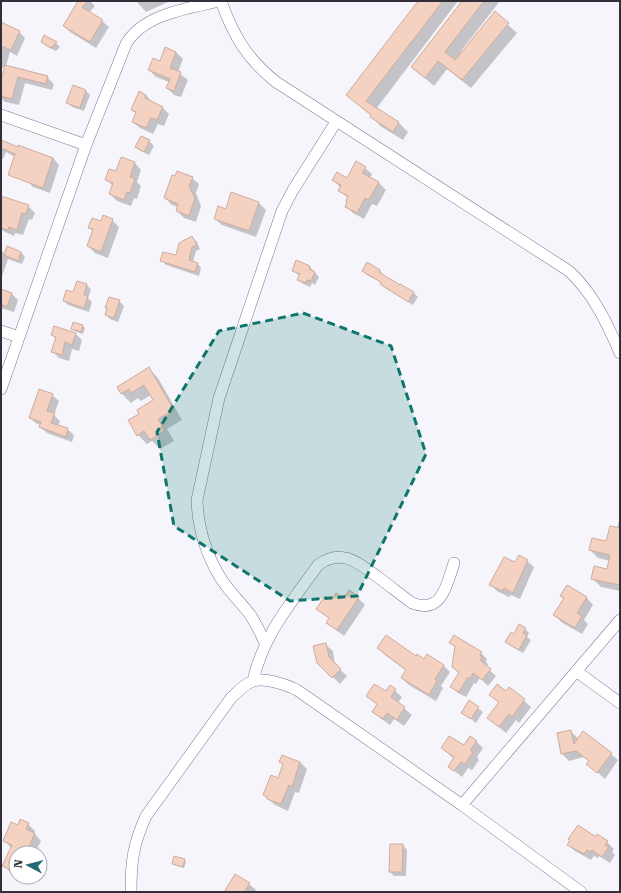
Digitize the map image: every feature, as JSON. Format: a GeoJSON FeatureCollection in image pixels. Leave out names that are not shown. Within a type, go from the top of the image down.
{"type":"FeatureCollection","features":[{"type":"Feature","properties":{"kind":"street"},"geometry":{"type":"LineString","coordinates":[[1,389],[86,145],[118,60],[126,44],[132,34],[146,23],[183,10],[220,1],[234,34],[240,44],[255,63],[276,82],[569,271],[584,285],[591,296],[617,341],[620,353]]}},
{"type":"Feature","properties":{"kind":"street"},"geometry":{"type":"LineString","coordinates":[[1,115],[86,145]]}},
{"type":"Feature","properties":{"kind":"street"},"geometry":{"type":"LineString","coordinates":[[265,643],[251,616],[220,578],[213,565],[201,530],[197,500],[219,398],[282,211],[293,190],[336,122]]}},
{"type":"Feature","properties":{"kind":"street"},"geometry":{"type":"LineString","coordinates":[[1,331],[18,337]]}},
{"type":"Feature","properties":{"kind":"street"},"geometry":{"type":"LineString","coordinates":[[253,681],[265,643],[277,623],[318,565],[331,558],[339,557],[358,562],[412,603],[420,606],[428,605],[438,600],[444,594],[454,563]]}},
{"type":"Feature","properties":{"kind":"street"},"geometry":{"type":"LineString","coordinates":[[462,805],[620,620]]}},
{"type":"Feature","properties":{"kind":"street"},"geometry":{"type":"LineString","coordinates":[[576,671],[620,703]]}},
{"type":"Feature","properties":{"kind":"street"},"geometry":{"type":"LineString","coordinates":[[131,892],[131,865],[134,849],[146,816],[232,698],[243,686],[253,681],[276,682],[297,690],[462,805],[581,892]]}},
{"type":"Feature","properties":{"kind":"highlighted area"},"geometry":{"type":"Polygon","coordinates":[[[303,313],[391,346],[426,454],[357,596],[290,601],[174,526],[157,432],[219,331],[303,313]]]}},
{"type":"Feature","properties":{"kind":"building"},"geometry":{"type":"Polygon","coordinates":[[[78,1],[88,1],[82,7],[103,20],[90,42],[63,26],[78,1]]]}},
{"type":"Feature","properties":{"kind":"building"},"geometry":{"type":"Polygon","coordinates":[[[418,1],[443,1],[366,101],[399,122],[393,132],[370,117],[371,115],[346,95],[418,1]]]}},
{"type":"Feature","properties":{"kind":"building"},"geometry":{"type":"Polygon","coordinates":[[[462,1],[484,1],[445,52],[455,60],[495,11],[509,23],[462,80],[438,61],[425,78],[411,67],[462,1]]]}},
{"type":"Feature","properties":{"kind":"building"},"geometry":{"type":"Polygon","coordinates":[[[1,22],[20,31],[11,50],[1,46],[1,22]]]}},
{"type":"Feature","properties":{"kind":"building"},"geometry":{"type":"Polygon","coordinates":[[[44,35],[57,42],[51,48],[41,42],[44,35]]]}},
{"type":"Feature","properties":{"kind":"building"},"geometry":{"type":"Polygon","coordinates":[[[165,47],[176,52],[170,68],[181,72],[174,91],[166,88],[170,79],[148,70],[153,58],[160,61],[165,47]]]}},
{"type":"Feature","properties":{"kind":"building"},"geometry":{"type":"Polygon","coordinates":[[[5,65],[48,76],[46,84],[18,77],[12,99],[1,96],[1,81],[5,65]]]}},
{"type":"Feature","properties":{"kind":"building"},"geometry":{"type":"Polygon","coordinates":[[[73,85],[86,90],[80,108],[66,103],[73,85]]]}},
{"type":"Feature","properties":{"kind":"building"},"geometry":{"type":"Polygon","coordinates":[[[139,91],[146,95],[145,98],[163,107],[157,120],[151,118],[146,128],[132,122],[136,112],[131,110],[139,91]]]}},
{"type":"Feature","properties":{"kind":"building"},"geometry":{"type":"Polygon","coordinates":[[[141,136],[150,140],[144,152],[135,147],[141,136]]]}},
{"type":"Feature","properties":{"kind":"building"},"geometry":{"type":"Polygon","coordinates":[[[1,140],[53,158],[43,188],[8,175],[15,154],[1,148],[1,140]]]}},
{"type":"Feature","properties":{"kind":"building"},"geometry":{"type":"Polygon","coordinates":[[[121,157],[135,162],[130,177],[135,179],[130,193],[127,192],[124,200],[109,194],[113,183],[105,180],[109,169],[116,171],[121,157]]]}},
{"type":"Feature","properties":{"kind":"building"},"geometry":{"type":"Polygon","coordinates":[[[356,161],[366,167],[362,173],[379,182],[369,200],[365,198],[357,213],[345,207],[348,196],[338,191],[341,185],[332,180],[337,172],[347,178],[356,161]]]}},
{"type":"Feature","properties":{"kind":"building"},"geometry":{"type":"Polygon","coordinates":[[[177,171],[193,177],[189,186],[195,198],[189,216],[176,211],[178,204],[164,198],[172,175],[175,176],[177,171]]]}},
{"type":"Feature","properties":{"kind":"building"},"geometry":{"type":"Polygon","coordinates":[[[231,192],[259,202],[249,231],[214,219],[218,206],[226,209],[231,192]]]}},
{"type":"Feature","properties":{"kind":"building"},"geometry":{"type":"Polygon","coordinates":[[[1,196],[29,205],[26,214],[22,213],[17,230],[9,227],[8,230],[1,228],[1,196]]]}},
{"type":"Feature","properties":{"kind":"building"},"geometry":{"type":"Polygon","coordinates":[[[103,215],[113,219],[101,252],[87,246],[93,229],[88,228],[92,218],[101,221],[103,215]]]}},
{"type":"Feature","properties":{"kind":"building"},"geometry":{"type":"Polygon","coordinates":[[[192,236],[197,245],[192,247],[189,260],[198,263],[195,272],[160,261],[163,252],[176,255],[179,243],[192,236]]]}},
{"type":"Feature","properties":{"kind":"building"},"geometry":{"type":"Polygon","coordinates":[[[7,246],[21,252],[18,261],[4,255],[7,246]]]}},
{"type":"Feature","properties":{"kind":"building"},"geometry":{"type":"Polygon","coordinates":[[[296,260],[310,266],[309,269],[315,272],[311,281],[307,280],[306,283],[297,280],[300,274],[292,271],[296,260]]]}},
{"type":"Feature","properties":{"kind":"building"},"geometry":{"type":"Polygon","coordinates":[[[367,262],[380,270],[379,272],[414,292],[408,302],[380,284],[381,282],[362,271],[367,262]]]}},
{"type":"Feature","properties":{"kind":"building"},"geometry":{"type":"Polygon","coordinates":[[[77,281],[87,284],[84,295],[88,296],[84,308],[63,301],[66,290],[73,292],[77,281]]]}},
{"type":"Feature","properties":{"kind":"building"},"geometry":{"type":"Polygon","coordinates":[[[1,289],[12,293],[7,307],[1,304],[1,289]]]}},
{"type":"Feature","properties":{"kind":"building"},"geometry":{"type":"Polygon","coordinates":[[[109,297],[120,300],[114,318],[105,315],[107,308],[105,308],[109,297]]]}},
{"type":"Feature","properties":{"kind":"building"},"geometry":{"type":"Polygon","coordinates":[[[73,322],[83,325],[81,332],[71,329],[73,322]]]}},
{"type":"Feature","properties":{"kind":"building"},"geometry":{"type":"Polygon","coordinates":[[[54,326],[76,333],[72,345],[65,342],[62,355],[51,352],[56,337],[51,335],[54,326]]]}},
{"type":"Feature","properties":{"kind":"building"},"geometry":{"type":"Polygon","coordinates":[[[149,367],[174,410],[158,419],[165,431],[150,440],[144,431],[137,436],[128,420],[139,414],[137,410],[153,400],[144,385],[131,393],[129,389],[121,394],[117,387],[149,367]]]}},
{"type":"Feature","properties":{"kind":"building"},"geometry":{"type":"Polygon","coordinates":[[[39,389],[53,394],[47,411],[55,413],[51,423],[68,428],[66,437],[39,427],[41,422],[29,418],[39,389]]]}},
{"type":"Feature","properties":{"kind":"building"},"geometry":{"type":"Polygon","coordinates":[[[610,526],[620,528],[620,585],[591,579],[594,566],[607,569],[610,555],[589,550],[592,538],[606,541],[610,526]]]}},
{"type":"Feature","properties":{"kind":"building"},"geometry":{"type":"Polygon","coordinates":[[[519,555],[528,560],[513,593],[504,588],[503,591],[489,585],[504,557],[515,562],[519,555]]]}},
{"type":"Feature","properties":{"kind":"building"},"geometry":{"type":"Polygon","coordinates":[[[567,585],[587,597],[577,613],[582,616],[575,628],[553,615],[564,598],[560,596],[567,585]]]}},
{"type":"Feature","properties":{"kind":"building"},"geometry":{"type":"Polygon","coordinates":[[[349,590],[359,597],[337,630],[326,623],[329,618],[316,609],[325,596],[332,600],[336,593],[344,598],[349,590]]]}},
{"type":"Feature","properties":{"kind":"building"},"geometry":{"type":"Polygon","coordinates":[[[519,624],[526,628],[523,633],[527,635],[519,650],[505,642],[511,632],[514,634],[519,624]]]}},
{"type":"Feature","properties":{"kind":"building"},"geometry":{"type":"Polygon","coordinates":[[[386,635],[416,656],[417,654],[424,659],[427,654],[444,665],[435,679],[437,681],[429,695],[401,678],[406,670],[377,648],[386,635]]]}},
{"type":"Feature","properties":{"kind":"building"},"geometry":{"type":"Polygon","coordinates":[[[454,635],[482,652],[480,655],[482,657],[480,660],[491,669],[482,680],[473,673],[470,679],[468,677],[459,692],[450,687],[459,672],[452,667],[455,646],[449,643],[454,635]]]}},
{"type":"Feature","properties":{"kind":"building"},"geometry":{"type":"Polygon","coordinates":[[[326,643],[329,657],[341,669],[332,678],[317,663],[313,646],[326,643]]]}},
{"type":"Feature","properties":{"kind":"building"},"geometry":{"type":"Polygon","coordinates":[[[374,684],[386,691],[390,685],[396,689],[391,697],[405,707],[397,720],[387,713],[383,719],[372,712],[377,704],[366,696],[374,684]]]}},
{"type":"Feature","properties":{"kind":"building"},"geometry":{"type":"Polygon","coordinates":[[[497,684],[506,691],[509,687],[525,699],[512,717],[509,714],[499,727],[487,718],[499,702],[489,695],[497,684]]]}},
{"type":"Feature","properties":{"kind":"building"},"geometry":{"type":"Polygon","coordinates":[[[469,700],[479,707],[471,719],[461,713],[469,700]]]}},
{"type":"Feature","properties":{"kind":"building"},"geometry":{"type":"Polygon","coordinates":[[[571,730],[574,744],[583,731],[612,753],[597,773],[586,764],[589,761],[576,751],[561,754],[557,733],[571,730]]]}},
{"type":"Feature","properties":{"kind":"building"},"geometry":{"type":"Polygon","coordinates":[[[449,736],[464,745],[470,736],[477,741],[470,750],[473,752],[465,764],[461,762],[454,771],[448,767],[454,757],[441,748],[449,736]]]}},
{"type":"Feature","properties":{"kind":"building"},"geometry":{"type":"Polygon","coordinates":[[[282,755],[300,762],[292,787],[289,785],[281,804],[267,799],[267,797],[263,795],[271,775],[278,778],[283,764],[279,762],[282,755]]]}},
{"type":"Feature","properties":{"kind":"building"},"geometry":{"type":"Polygon","coordinates":[[[20,819],[29,823],[26,829],[35,833],[30,845],[12,845],[3,841],[11,822],[18,825],[20,819]]]}},
{"type":"Feature","properties":{"kind":"building"},"geometry":{"type":"Polygon","coordinates":[[[578,825],[596,837],[597,834],[608,841],[605,845],[609,847],[602,857],[592,850],[590,852],[587,850],[584,854],[567,845],[570,840],[568,839],[578,825]]]}},
{"type":"Feature","properties":{"kind":"building"},"geometry":{"type":"Polygon","coordinates":[[[390,844],[403,844],[402,872],[389,872],[390,844]]]}},
{"type":"Feature","properties":{"kind":"building"},"geometry":{"type":"Polygon","coordinates":[[[8,853],[8,869],[2,866],[8,853]]]}},
{"type":"Feature","properties":{"kind":"building"},"geometry":{"type":"Polygon","coordinates":[[[174,856],[185,859],[183,867],[172,864],[174,856]]]}},
{"type":"Feature","properties":{"kind":"building"},"geometry":{"type":"Polygon","coordinates":[[[235,874],[250,883],[244,892],[224,892],[235,874]]]}}]}
